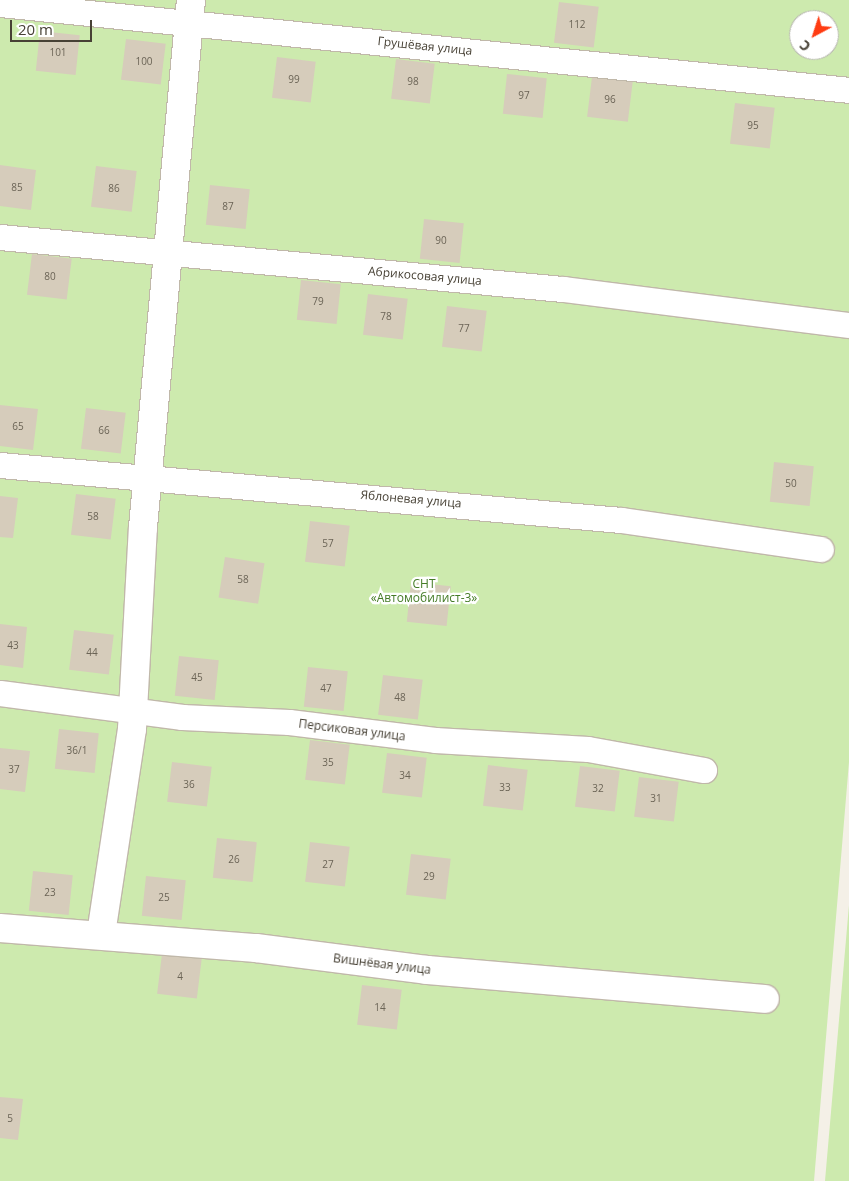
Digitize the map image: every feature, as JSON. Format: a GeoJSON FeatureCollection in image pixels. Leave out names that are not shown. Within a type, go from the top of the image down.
{"type":"FeatureCollection","features":[{"type":"Feature","properties":{"kind":"street","name":"Грушёвая улица"},"geometry":{"type":"LineString","coordinates":[[0,4],[190,11],[849,90]]}},
{"type":"Feature","properties":{"kind":"street"},"geometry":{"type":"LineString","coordinates":[[101,934],[114,870],[133,711],[148,480],[170,252],[190,11]]}},
{"type":"Feature","properties":{"kind":"street","name":"Абрикосовая улица"},"geometry":{"type":"LineString","coordinates":[[0,237],[581,291],[789,320],[849,325]]}},
{"type":"Feature","properties":{"kind":"street","name":"Яблоневая улица"},"geometry":{"type":"LineString","coordinates":[[0,465],[148,480],[378,496],[622,520],[821,550]]}},
{"type":"Feature","properties":{"kind":"street","name":"Персиковая улица"},"geometry":{"type":"LineString","coordinates":[[0,693],[133,711],[289,722],[435,740],[588,749],[704,770]]}},
{"type":"Feature","properties":{"kind":"street","name":"Вишнёвая улица"},"geometry":{"type":"LineString","coordinates":[[0,928],[101,934],[256,948],[427,970],[765,999]]}},
{"type":"Feature","properties":{"kind":"green space","name":"СНТ «Автомобилист-3»"},"geometry":{"type":"Polygon","coordinates":[[[0,0],[849,0],[849,762],[814,1181],[0,1181],[0,0]]]}},
{"type":"Feature","properties":{"kind":"green space"},"geometry":{"type":"Polygon","coordinates":[[[849,905],[849,1181],[825,1181],[849,905]]]}},
{"type":"Feature","properties":{"kind":"building"},"geometry":{"type":"Polygon","coordinates":[[[559,2],[599,7],[594,48],[554,43],[559,2]]]}},
{"type":"Feature","properties":{"kind":"building"},"geometry":{"type":"Polygon","coordinates":[[[40,31],[80,35],[76,75],[36,71],[40,31]]]}},
{"type":"Feature","properties":{"kind":"building"},"geometry":{"type":"Polygon","coordinates":[[[126,39],[166,44],[161,85],[121,80],[126,39]]]}},
{"type":"Feature","properties":{"kind":"building"},"geometry":{"type":"Polygon","coordinates":[[[277,57],[316,62],[311,102],[272,98],[277,57]]]}},
{"type":"Feature","properties":{"kind":"building"},"geometry":{"type":"Polygon","coordinates":[[[396,59],[435,64],[430,103],[391,99],[396,59]]]}},
{"type":"Feature","properties":{"kind":"building"},"geometry":{"type":"Polygon","coordinates":[[[507,74],[547,78],[543,118],[503,114],[507,74]]]}},
{"type":"Feature","properties":{"kind":"building"},"geometry":{"type":"Polygon","coordinates":[[[592,77],[633,82],[628,122],[587,117],[592,77]]]}},
{"type":"Feature","properties":{"kind":"building"},"geometry":{"type":"Polygon","coordinates":[[[735,103],[775,108],[770,149],[730,144],[735,103]]]}},
{"type":"Feature","properties":{"kind":"building"},"geometry":{"type":"Polygon","coordinates":[[[0,165],[36,170],[31,210],[0,206],[0,165]]]}},
{"type":"Feature","properties":{"kind":"building"},"geometry":{"type":"Polygon","coordinates":[[[96,166],[137,171],[132,212],[91,207],[96,166]]]}},
{"type":"Feature","properties":{"kind":"building"},"geometry":{"type":"Polygon","coordinates":[[[210,185],[250,189],[246,229],[206,225],[210,185]]]}},
{"type":"Feature","properties":{"kind":"building"},"geometry":{"type":"Polygon","coordinates":[[[424,219],[464,223],[460,263],[420,259],[424,219]]]}},
{"type":"Feature","properties":{"kind":"building"},"geometry":{"type":"Polygon","coordinates":[[[32,254],[72,259],[67,300],[27,295],[32,254]]]}},
{"type":"Feature","properties":{"kind":"building"},"geometry":{"type":"Polygon","coordinates":[[[301,280],[341,284],[337,324],[297,320],[301,280]]]}},
{"type":"Feature","properties":{"kind":"building"},"geometry":{"type":"Polygon","coordinates":[[[368,294],[408,299],[403,340],[363,335],[368,294]]]}},
{"type":"Feature","properties":{"kind":"building"},"geometry":{"type":"Polygon","coordinates":[[[447,306],[487,311],[482,352],[442,347],[447,306]]]}},
{"type":"Feature","properties":{"kind":"building"},"geometry":{"type":"Polygon","coordinates":[[[0,405],[38,409],[33,450],[0,446],[0,405]]]}},
{"type":"Feature","properties":{"kind":"building"},"geometry":{"type":"Polygon","coordinates":[[[86,408],[126,413],[121,454],[81,449],[86,408]]]}},
{"type":"Feature","properties":{"kind":"building"},"geometry":{"type":"Polygon","coordinates":[[[774,462],[814,466],[810,506],[770,502],[774,462]]]}},
{"type":"Feature","properties":{"kind":"building"},"geometry":{"type":"Polygon","coordinates":[[[76,494],[116,499],[111,540],[71,535],[76,494]]]}},
{"type":"Feature","properties":{"kind":"building"},"geometry":{"type":"Polygon","coordinates":[[[0,496],[18,498],[13,538],[0,537],[0,496]]]}},
{"type":"Feature","properties":{"kind":"building"},"geometry":{"type":"Polygon","coordinates":[[[310,521],[350,526],[345,567],[305,562],[310,521]]]}},
{"type":"Feature","properties":{"kind":"building"},"geometry":{"type":"Polygon","coordinates":[[[225,557],[265,563],[258,604],[219,597],[225,557]]]}},
{"type":"Feature","properties":{"kind":"building"},"geometry":{"type":"Polygon","coordinates":[[[411,582],[451,586],[447,626],[407,622],[411,582]]]}},
{"type":"Feature","properties":{"kind":"building"},"geometry":{"type":"Polygon","coordinates":[[[0,624],[27,627],[23,668],[0,665],[0,624]]]}},
{"type":"Feature","properties":{"kind":"building"},"geometry":{"type":"Polygon","coordinates":[[[74,630],[114,635],[109,675],[69,670],[74,630]]]}},
{"type":"Feature","properties":{"kind":"building"},"geometry":{"type":"Polygon","coordinates":[[[179,656],[219,660],[215,700],[175,696],[179,656]]]}},
{"type":"Feature","properties":{"kind":"building"},"geometry":{"type":"Polygon","coordinates":[[[308,667],[348,671],[344,711],[304,707],[308,667]]]}},
{"type":"Feature","properties":{"kind":"building"},"geometry":{"type":"Polygon","coordinates":[[[383,675],[423,680],[418,720],[378,715],[383,675]]]}},
{"type":"Feature","properties":{"kind":"building"},"geometry":{"type":"Polygon","coordinates":[[[59,729],[99,733],[95,773],[55,769],[59,729]]]}},
{"type":"Feature","properties":{"kind":"building"},"geometry":{"type":"Polygon","coordinates":[[[310,740],[350,745],[345,785],[305,780],[310,740]]]}},
{"type":"Feature","properties":{"kind":"building"},"geometry":{"type":"Polygon","coordinates":[[[0,748],[30,751],[25,792],[0,789],[0,748]]]}},
{"type":"Feature","properties":{"kind":"building"},"geometry":{"type":"Polygon","coordinates":[[[387,753],[427,758],[422,798],[382,793],[387,753]]]}},
{"type":"Feature","properties":{"kind":"building"},"geometry":{"type":"Polygon","coordinates":[[[172,762],[212,767],[207,807],[167,802],[172,762]]]}},
{"type":"Feature","properties":{"kind":"building"},"geometry":{"type":"Polygon","coordinates":[[[488,765],[528,770],[523,811],[483,806],[488,765]]]}},
{"type":"Feature","properties":{"kind":"building"},"geometry":{"type":"Polygon","coordinates":[[[580,766],[620,771],[615,812],[575,807],[580,766]]]}},
{"type":"Feature","properties":{"kind":"building"},"geometry":{"type":"Polygon","coordinates":[[[639,777],[679,782],[674,822],[634,817],[639,777]]]}},
{"type":"Feature","properties":{"kind":"building"},"geometry":{"type":"Polygon","coordinates":[[[217,838],[257,842],[253,882],[213,878],[217,838]]]}},
{"type":"Feature","properties":{"kind":"building"},"geometry":{"type":"Polygon","coordinates":[[[310,842],[350,847],[345,887],[305,882],[310,842]]]}},
{"type":"Feature","properties":{"kind":"building"},"geometry":{"type":"Polygon","coordinates":[[[411,854],[451,859],[446,900],[406,895],[411,854]]]}},
{"type":"Feature","properties":{"kind":"building"},"geometry":{"type":"Polygon","coordinates":[[[33,871],[73,875],[69,915],[29,911],[33,871]]]}},
{"type":"Feature","properties":{"kind":"building"},"geometry":{"type":"Polygon","coordinates":[[[146,876],[186,880],[182,920],[142,916],[146,876]]]}},
{"type":"Feature","properties":{"kind":"building"},"geometry":{"type":"Polygon","coordinates":[[[162,954],[202,959],[197,999],[157,994],[162,954]]]}},
{"type":"Feature","properties":{"kind":"building"},"geometry":{"type":"Polygon","coordinates":[[[362,985],[402,990],[397,1030],[357,1025],[362,985]]]}},
{"type":"Feature","properties":{"kind":"building"},"geometry":{"type":"Polygon","coordinates":[[[0,1097],[23,1099],[18,1140],[0,1138],[0,1097]]]}}]}
